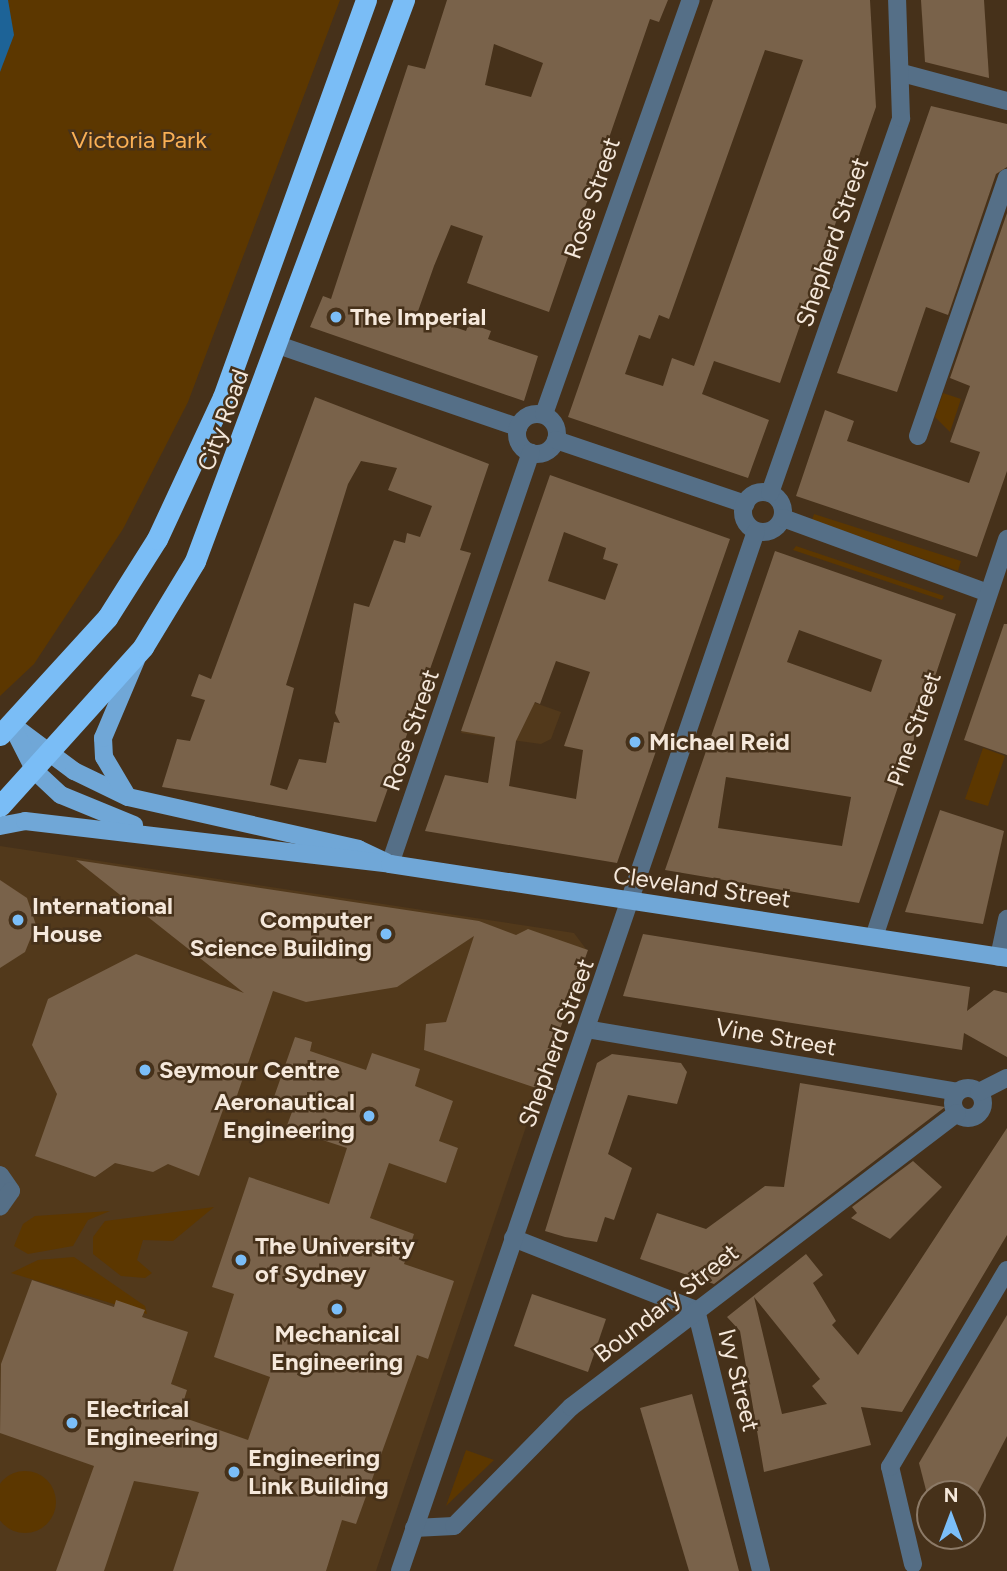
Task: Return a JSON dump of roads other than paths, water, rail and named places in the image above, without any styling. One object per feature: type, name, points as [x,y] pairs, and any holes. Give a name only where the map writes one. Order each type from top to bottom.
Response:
[{"type":"highway","name":"City Road","points":[[5,730],[107,618],[157,539],[223,397],[366,0]]},
{"type":"highway","name":"City Road","points":[[0,806],[54,752],[143,647],[195,561],[278,345],[404,0]]},
{"type":"main road","points":[[128,797],[107,766],[103,738],[143,647]]},
{"type":"main road","name":"Cleveland Street","points":[[5,730],[54,752],[74,771],[128,797],[358,849],[390,864]]},
{"type":"main road","name":"Cleveland Street","points":[[5,730],[35,771],[61,795],[100,815],[178,838]]},
{"type":"main road","name":"Cleveland Street","points":[[0,826],[25,821],[390,864],[1003,958]]},
{"type":"street","name":"Rose Street","points":[[544,414],[691,0]]},
{"type":"street","name":"Shepherd Street","points":[[770,493],[901,118],[902,73],[897,0]]},
{"type":"street","points":[[902,73],[1007,102]]},
{"type":"street","points":[[918,436],[1007,178]]},
{"type":"street","points":[[278,345],[518,427]]},
{"type":"street","points":[[531,414],[544,414],[557,428],[556,440],[544,453],[531,453],[518,440],[518,427],[531,414]]},
{"type":"street","points":[[556,440],[745,504]]},
{"type":"street","name":"Rose Street","points":[[390,864],[531,453]]},
{"type":"street","points":[[770,493],[782,503],[783,518],[772,530],[756,531],[745,521],[745,504],[754,494],[770,493]]},
{"type":"street","points":[[783,518],[988,593]]},
{"type":"street","name":"Shepherd Street","points":[[400,1571],[513,1238],[633,903],[756,531]]},
{"type":"street","name":"Pine Street","points":[[874,937],[1007,540]]},
{"type":"street","points":[[1003,958],[1007,919]]},
{"type":"street","name":"Vine Street","points":[[586,1029],[958,1092],[979,1093]]},
{"type":"street","points":[[979,1093],[1007,1078]]},
{"type":"street","points":[[957,1113],[958,1092]]},
{"type":"street","name":"Boundary Street","points":[[414,1528],[454,1526],[571,1407],[957,1113],[977,1115],[983,1103],[979,1093]]},
{"type":"street","points":[[0,1175],[10,1191],[0,1207]]},
{"type":"street","name":"Ivy Street","points":[[513,1238],[696,1310],[761,1571]]},
{"type":"street","points":[[913,1564],[890,1467],[1007,1270]]},
{"type":"water","points":[[0,0],[8,0],[14,35],[0,72]]},
{"type":"place","name":"The Imperial","points":[[336,317]]},
{"type":"place","name":"Michael Reid","points":[[635,742]]},
{"type":"place","name":"International House","points":[[18,920]]},
{"type":"place","name":"Computer Science Building","points":[[386,934]]},
{"type":"place","name":"Seymour Centre","points":[[145,1070]]},
{"type":"place","name":"Aeronautical Engineering","points":[[369,1116]]},
{"type":"place","name":"The University of Sydney","points":[[241,1260]]},
{"type":"place","name":"Mechanical Engineering","points":[[337,1309]]},
{"type":"place","name":"Electrical Engineering","points":[[72,1423]]},
{"type":"place","name":"Engineering Link Building","points":[[234,1472]]},
{"type":"park label","name":"Victoria Park","points":[[139,140]]}]
